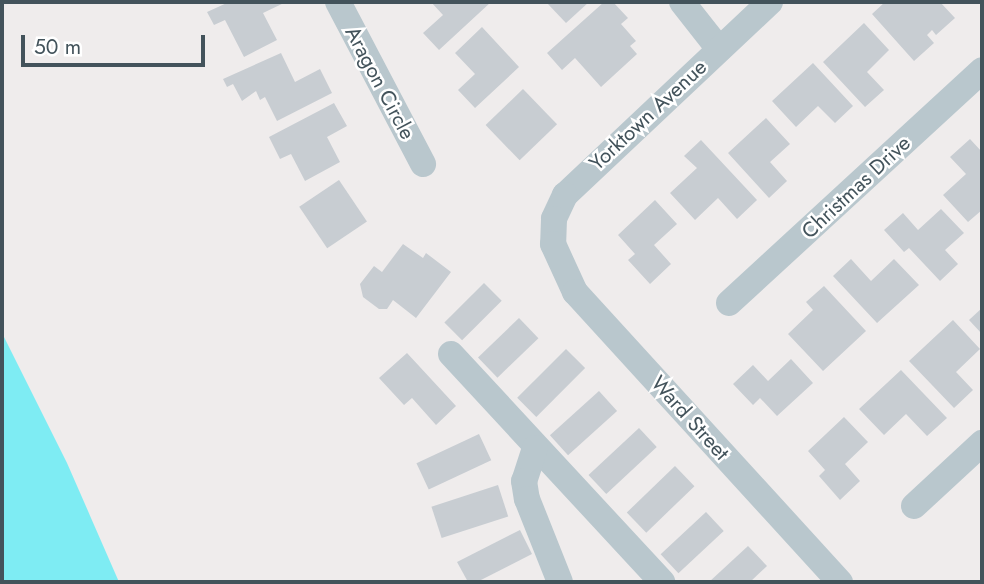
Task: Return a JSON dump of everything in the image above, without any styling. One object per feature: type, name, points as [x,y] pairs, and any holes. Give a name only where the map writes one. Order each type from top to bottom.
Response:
[{"type":"street","name":"Aragon Circle","points":[[338,2],[423,164]]},
{"type":"street","points":[[681,2],[719,49]]},
{"type":"street","name":"Yorktown Avenue","points":[[553,244],[554,219],[565,195],[770,2]]},
{"type":"street","name":"Christmas Drive","points":[[729,303],[982,70]]},
{"type":"street","name":"Ward Street","points":[[553,244],[575,292],[840,582]]},
{"type":"street","points":[[451,354],[535,448],[662,582]]},
{"type":"street","points":[[914,506],[982,443]]},
{"type":"street","points":[[535,448],[524,481],[527,499],[560,582]]},
{"type":"water","points":[[2,333],[67,463],[119,582],[2,582]]},
{"type":"building","points":[[229,2],[286,2],[263,13],[277,40],[244,57],[225,20],[214,25],[207,12]]},
{"type":"building","points":[[431,2],[491,2],[439,50],[423,33],[443,15]]},
{"type":"building","points":[[546,2],[589,2],[566,23]]},
{"type":"building","points":[[604,2],[613,2],[628,18],[621,24],[636,41],[630,46],[637,54],[601,87],[575,58],[562,70],[547,53]]},
{"type":"building","points":[[885,2],[940,2],[955,18],[936,35],[932,30],[927,35],[934,43],[914,61],[872,14]]},
{"type":"building","points":[[864,23],[889,50],[867,72],[884,90],[865,107],[823,62]]},
{"type":"building","points":[[482,27],[519,67],[475,108],[458,90],[475,74],[455,53]]},
{"type":"building","points":[[281,53],[295,82],[320,69],[332,93],[277,121],[265,97],[260,100],[256,91],[242,101],[233,84],[227,87],[223,79]]},
{"type":"building","points":[[813,63],[853,106],[835,123],[818,106],[796,127],[772,101]]},
{"type":"building","points":[[523,89],[557,124],[520,160],[486,125]]},
{"type":"building","points":[[334,103],[347,126],[327,137],[340,162],[305,181],[291,154],[280,159],[269,137]]},
{"type":"building","points":[[766,118],[790,144],[770,162],[787,181],[769,198],[728,153]]},
{"type":"building","points":[[970,139],[982,152],[982,210],[968,222],[943,195],[966,174],[950,157]]},
{"type":"building","points":[[701,140],[757,200],[737,219],[718,198],[695,220],[670,193],[697,168],[684,156]]},
{"type":"building","points":[[339,180],[367,221],[327,248],[299,207]]},
{"type":"building","points":[[655,200],[677,224],[654,245],[671,264],[650,284],[628,260],[635,254],[618,235]]},
{"type":"building","points":[[941,209],[964,233],[945,250],[958,264],[940,281],[909,248],[904,252],[884,230],[903,213],[918,230]]},
{"type":"building","points":[[403,244],[423,258],[426,253],[451,272],[416,318],[393,300],[387,309],[379,309],[363,297],[360,284],[374,266],[382,272]]},
{"type":"building","points":[[851,259],[871,281],[894,259],[919,285],[877,323],[833,276]]},
{"type":"building","points":[[484,283],[502,301],[462,340],[444,323]]},
{"type":"building","points":[[824,286],[866,331],[823,371],[788,334],[813,310],[806,302]]},
{"type":"building","points":[[982,308],[982,334],[969,320]]},
{"type":"building","points":[[519,318],[538,338],[497,378],[478,358]]},
{"type":"building","points":[[953,320],[980,349],[956,372],[973,390],[954,408],[909,361]]},
{"type":"building","points":[[566,349],[585,368],[536,417],[517,398]]},
{"type":"building","points":[[407,353],[456,406],[436,425],[412,398],[404,405],[379,378]]},
{"type":"building","points":[[791,359],[813,383],[777,416],[760,398],[753,405],[733,384],[753,365],[768,381]]},
{"type":"building","points":[[901,370],[947,418],[927,436],[906,414],[884,435],[859,409]]},
{"type":"building","points":[[599,391],[617,411],[568,455],[550,435]]},
{"type":"building","points":[[844,417],[868,442],[845,464],[860,481],[840,500],[819,476],[825,470],[808,451]]},
{"type":"building","points":[[639,428],[657,447],[606,494],[589,475]]},
{"type":"building","points":[[479,434],[491,460],[429,489],[416,463]]},
{"type":"building","points":[[675,466],[694,486],[646,533],[627,513]]},
{"type":"building","points":[[498,485],[508,516],[442,538],[431,507]]},
{"type":"building","points":[[706,512],[724,531],[678,573],[661,554]]},
{"type":"building","points":[[520,530],[532,554],[477,582],[468,582],[457,562]]},
{"type":"building","points":[[748,546],[767,566],[750,582],[709,582]]}]
